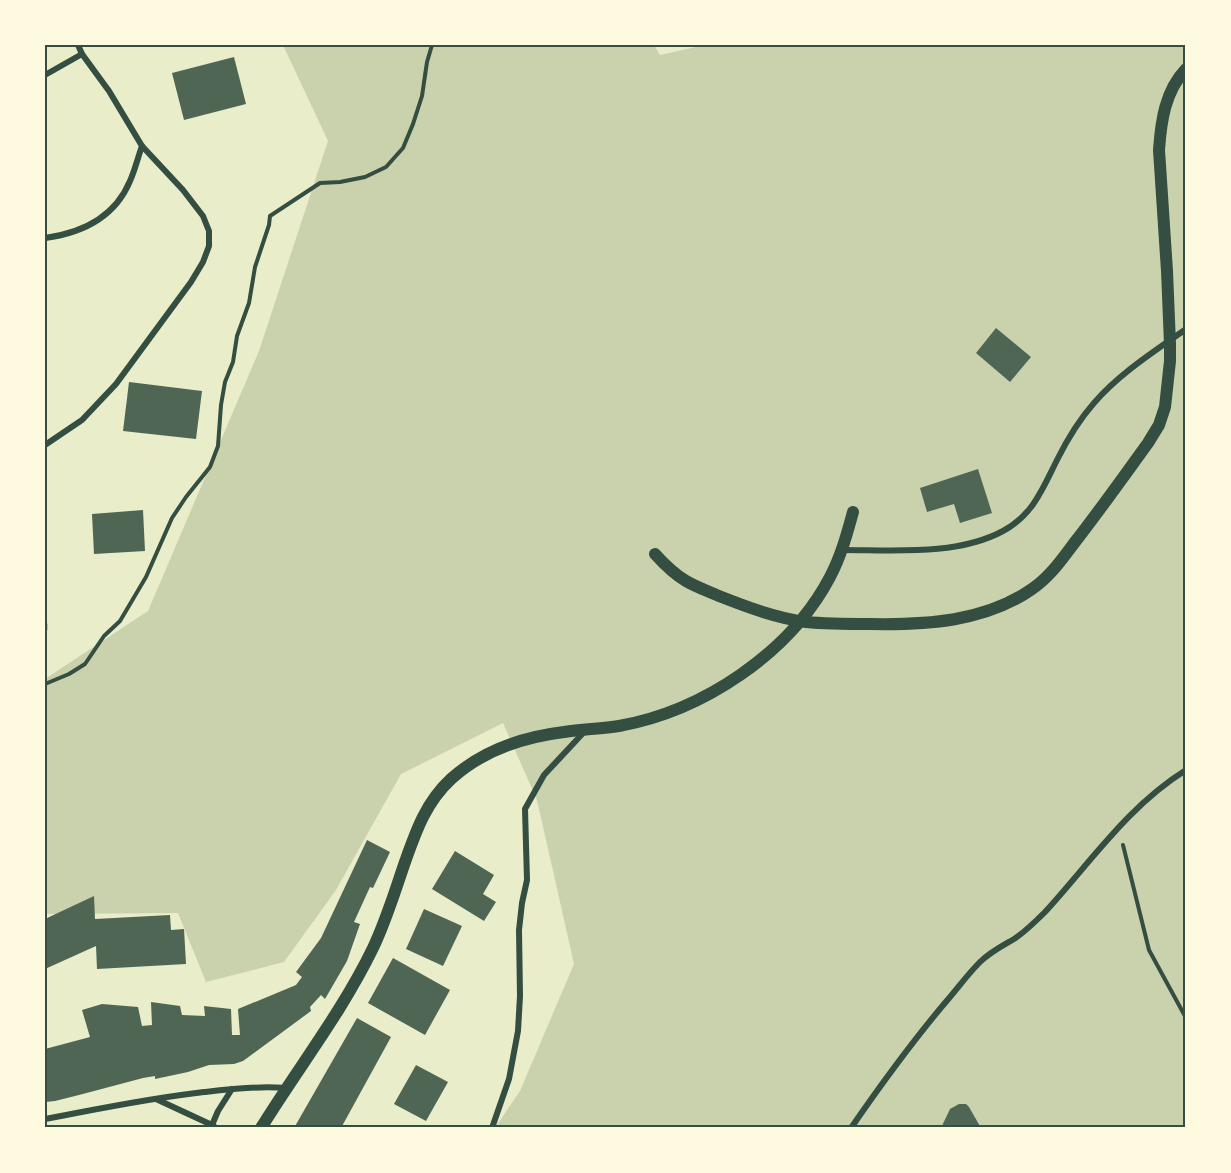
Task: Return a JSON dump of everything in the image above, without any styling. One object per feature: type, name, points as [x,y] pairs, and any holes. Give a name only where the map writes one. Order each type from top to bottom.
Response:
[{"type":"main road","points":[[655,554],[667,567],[698,587],[747,607],[783,618],[807,622],[885,625],[962,619],[1007,605],[1034,588],[1052,572],[1148,443],[1159,425],[1166,401],[1170,344],[1159,150],[1160,131],[1171,92],[1186,69]]},
{"type":"main road","points":[[261,1128],[338,1011],[361,971],[384,921],[417,826],[442,787],[469,765],[500,748],[548,734],[630,724],[671,712],[732,681],[774,648],[807,612],[827,582],[842,550],[854,512]]},
{"type":"street","points":[[45,445],[82,420],[116,384],[191,282],[209,246],[209,231],[203,216],[183,190],[142,146],[78,45]]},
{"type":"street","points":[[45,75],[82,54]]},
{"type":"street","points":[[45,238],[85,228],[97,222],[114,207],[130,182],[142,146]]},
{"type":"street","points":[[842,550],[938,548],[986,539],[1005,530],[1022,517],[1037,500],[1067,442],[1094,402],[1120,378],[1186,329]]},
{"type":"street","points":[[492,1128],[509,1079],[518,1031],[519,930],[527,880],[525,809],[544,775],[586,730]]},
{"type":"street","points":[[851,1128],[894,1066],[973,969],[988,954],[1016,938],[1035,922],[1119,827],[1143,803],[1186,770]]},
{"type":"street","points":[[45,1119],[156,1098],[255,1087],[286,1088]]},
{"type":"street","points":[[156,1098],[214,1126],[218,1112],[232,1089]]},
{"type":"lane","points":[[45,624],[45,630]]},
{"type":"path","points":[[45,684],[85,664],[104,636],[120,621],[146,577],[172,518],[210,467],[218,446],[225,382],[233,362],[237,336],[249,303],[255,267],[270,216],[320,183],[365,177],[386,166],[403,148],[413,124],[422,96],[432,45]]},
{"type":"path","points":[[1119,827],[1149,950],[1186,1018]]},
{"type":"green space","points":[[283,45],[654,45],[660,55],[705,45],[1186,45],[1186,1128],[495,1128],[520,1091],[574,964],[537,800],[503,723],[401,774],[336,890],[284,962],[206,982],[178,913],[45,914],[45,679],[148,611],[259,351],[328,141]]},
{"type":"building","points":[[234,57],[246,104],[184,120],[172,73]]},
{"type":"building","points":[[996,328],[1031,357],[1010,382],[976,353]]},
{"type":"building","points":[[129,382],[202,391],[196,439],[123,431]]},
{"type":"building","points":[[978,469],[992,513],[960,523],[954,504],[927,512],[920,488]]},
{"type":"building","points":[[143,510],[145,551],[94,554],[92,514]]},
{"type":"building","points":[[367,840],[390,852],[354,922],[360,924],[347,961],[325,999],[321,995],[310,1007],[311,1011],[243,1061],[234,1064],[209,1065],[155,1079],[155,1076],[143,1078],[45,1102],[45,1049],[90,1037],[82,1010],[102,1004],[138,1007],[142,1026],[152,1025],[151,1002],[180,1006],[182,1015],[205,1016],[204,1006],[231,1009],[232,1035],[240,1035],[238,1009],[296,985],[302,977],[296,972],[321,938]]},
{"type":"building","points":[[455,851],[494,875],[483,894],[496,902],[484,921],[432,889]]},
{"type":"building","points":[[94,896],[95,919],[170,915],[171,930],[184,929],[186,964],[97,969],[96,946],[45,969],[45,919]]},
{"type":"building","points":[[424,909],[462,926],[443,966],[406,949]]},
{"type":"building","points":[[393,958],[450,990],[425,1035],[368,1003]]},
{"type":"building","points":[[357,1018],[391,1037],[341,1128],[294,1128]]},
{"type":"building","points":[[416,1065],[448,1082],[426,1121],[394,1104]]},
{"type":"building","points":[[959,1104],[966,1104],[969,1107],[981,1128],[941,1128],[950,1109]]}]
